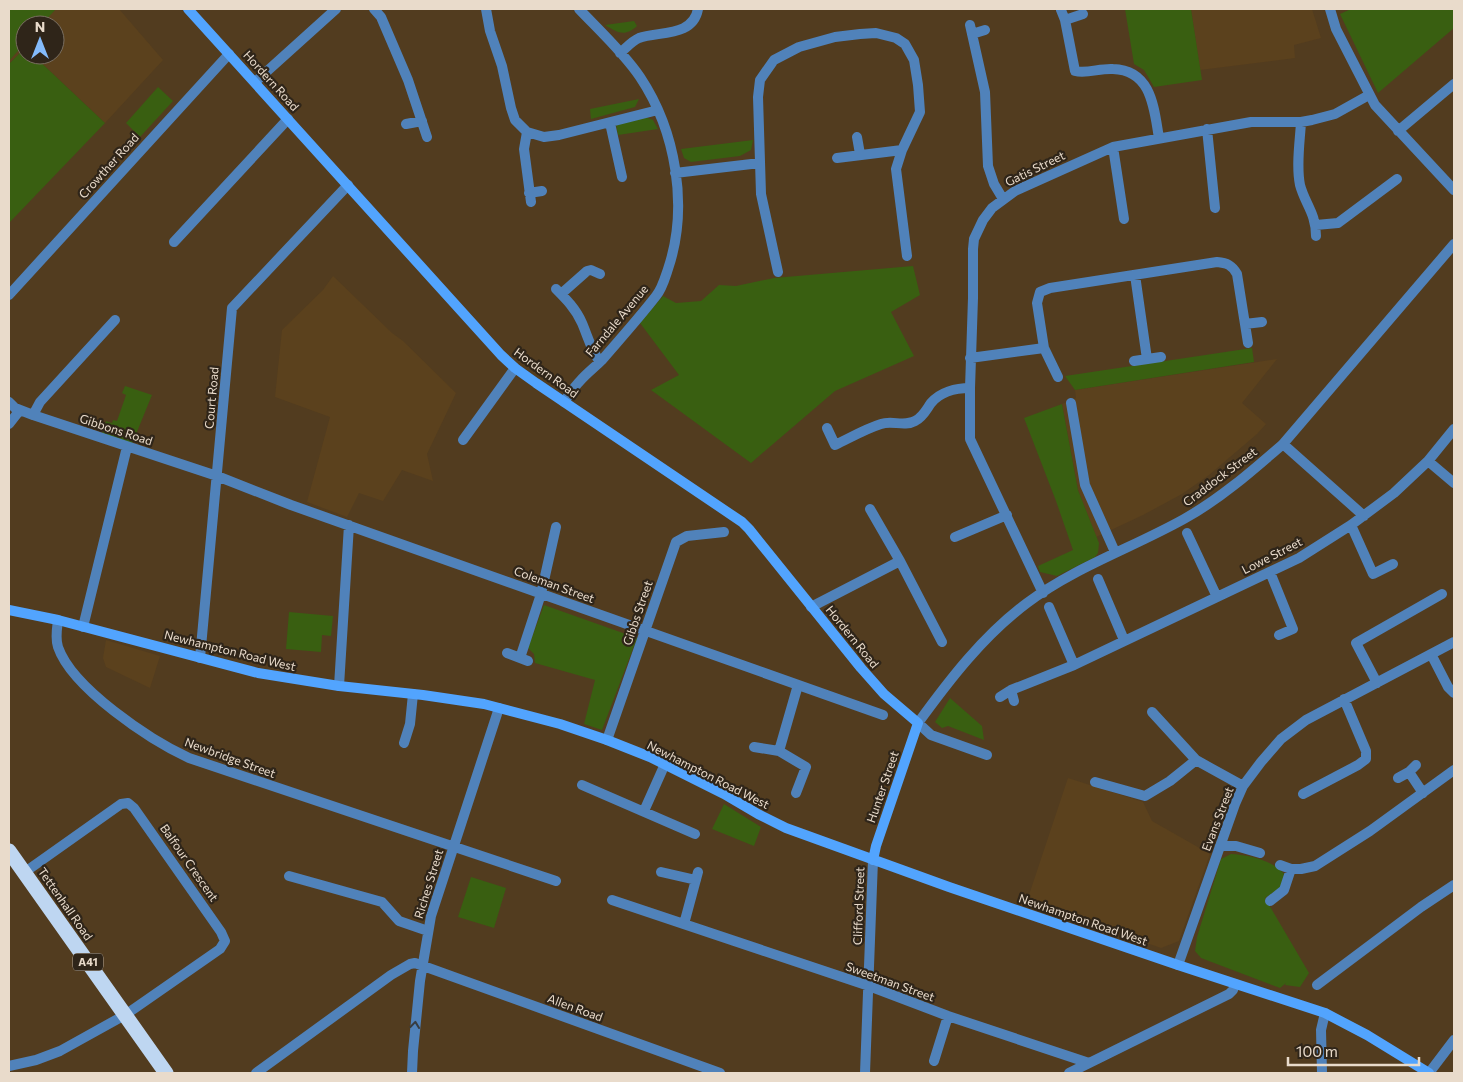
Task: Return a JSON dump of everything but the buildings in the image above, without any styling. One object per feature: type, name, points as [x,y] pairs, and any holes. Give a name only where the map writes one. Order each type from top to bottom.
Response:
[{"type":"highway","name":"Tettenhall Road","points":[[9,851],[166,1073]]},
{"type":"street","name":"Hordern Road","points":[[188,9],[501,355],[515,368],[564,402],[742,522],[873,682],[918,723]]},
{"type":"street","points":[[255,82],[336,9]]},
{"type":"street","points":[[374,9],[381,17],[408,80],[427,137]]},
{"type":"street","points":[[486,9],[490,31],[502,66],[511,108],[515,120],[527,132],[544,137],[559,135],[658,110]]},
{"type":"street","name":"Farndale Avenue","points":[[564,402],[579,382],[600,362],[657,295],[672,258],[678,225],[676,173],[665,128],[658,110],[638,74],[579,9]]},
{"type":"street","points":[[620,52],[638,38],[683,29],[694,20],[698,9]]},
{"type":"street","points":[[1330,9],[1336,29],[1369,95],[1386,118],[1454,190]]},
{"type":"street","points":[[1061,10],[1065,20],[1075,70],[1080,72],[1112,68],[1122,70],[1137,77],[1149,92],[1159,138]]},
{"type":"street","points":[[1065,20],[1082,14]]},
{"type":"street","points":[[985,30],[971,30],[985,92],[988,166],[994,184],[1003,199]]},
{"type":"street","points":[[778,272],[761,194],[758,88],[766,69],[774,60],[799,47],[835,37],[876,33],[896,38],[905,44],[914,60],[920,112],[902,150],[896,169],[907,256]]},
{"type":"street","name":"Crowther Road","points":[[9,295],[229,54]]},
{"type":"street","points":[[1398,131],[1454,84]]},
{"type":"street","name":"Gatis Street","points":[[1043,593],[970,439],[970,358],[974,239],[983,220],[992,208],[1003,199],[1055,172],[1113,147],[1251,122],[1301,122],[1334,114],[1369,95]]},
{"type":"street","points":[[174,242],[288,119]]},
{"type":"street","points":[[406,124],[422,120]]},
{"type":"street","points":[[1301,122],[1300,185],[1312,212],[1316,226],[1316,236]]},
{"type":"street","points":[[610,123],[622,177]]},
{"type":"street","points":[[1207,129],[1215,208]]},
{"type":"street","points":[[527,132],[524,154],[530,198],[542,192]]},
{"type":"street","points":[[857,137],[860,154]]},
{"type":"street","points":[[1113,147],[1124,219]]},
{"type":"street","points":[[837,158],[902,150]]},
{"type":"street","points":[[676,173],[760,163]]},
{"type":"street","points":[[1316,226],[1338,223],[1396,179]]},
{"type":"street","name":"Court Road","points":[[200,658],[232,308],[348,185]]},
{"type":"street","name":"Craddock Street","points":[[918,723],[983,640],[1028,602],[1115,552],[1183,519],[1201,508],[1235,484],[1283,444],[1454,244]]},
{"type":"street","points":[[1058,377],[1044,348],[1037,303],[1040,292],[1050,288],[1217,262],[1231,265],[1237,274],[1248,343]]},
{"type":"street","points":[[600,274],[591,270],[587,271],[558,291],[578,316],[590,347],[600,362]]},
{"type":"street","points":[[1135,275],[1147,359]]},
{"type":"street","points":[[33,415],[40,402],[115,320]]},
{"type":"street","points":[[1245,324],[1262,322]]},
{"type":"street","points":[[970,358],[1044,348]]},
{"type":"street","points":[[1134,360],[1161,357]]},
{"type":"street","points":[[463,440],[515,368]]},
{"type":"street","points":[[827,428],[834,445],[882,423],[907,424],[915,421],[921,417],[932,402],[943,394],[959,388],[970,388]]},
{"type":"street","name":"Gibbons Road","points":[[9,402],[20,410],[33,415],[217,476]]},
{"type":"street","points":[[1070,403],[1085,485],[1115,552]]},
{"type":"street","points":[[9,424],[20,410]]},
{"type":"street","name":"Lowe Street","points":[[1000,697],[1012,696],[1124,640],[1299,558],[1351,525],[1394,493],[1428,461],[1454,429]]},
{"type":"street","points":[[1283,444],[1364,516]]},
{"type":"street","points":[[83,627],[128,447]]},
{"type":"street","points":[[1428,461],[1454,483]]},
{"type":"street","name":"Coleman Street","points":[[217,476],[291,505],[883,715]]},
{"type":"street","points":[[870,510],[900,561],[942,642]]},
{"type":"street","points":[[955,537],[1007,516]]},
{"type":"street","points":[[338,686],[349,525]]},
{"type":"street","points":[[1351,525],[1372,574],[1393,564]]},
{"type":"street","points":[[507,653],[524,659],[556,527]]},
{"type":"street","name":"Gibbs Street","points":[[607,740],[676,542],[687,536],[724,532]]},
{"type":"street","points":[[1187,534],[1217,597]]},
{"type":"street","points":[[811,607],[900,561]]},
{"type":"street","points":[[1270,572],[1293,629],[1279,635]]},
{"type":"street","points":[[1098,579],[1124,640]]},
{"type":"street","points":[[1376,683],[1356,642],[1442,594]]},
{"type":"street","points":[[1049,607],[1074,665]]},
{"type":"street","name":"Newhampton Road West","points":[[9,610],[58,620],[258,673],[499,708],[560,724],[607,740],[665,764],[786,828],[873,860],[1178,965],[1325,1013],[1367,1035],[1429,1073]]},
{"type":"street","name":"Newbridge Street","points":[[58,620],[56,637],[58,649],[80,682],[115,711],[170,749],[189,758],[454,848]]},
{"type":"street","name":"Evans Street","points":[[1178,965],[1235,804],[1243,786],[1261,762],[1281,739],[1306,720],[1454,642]]},
{"type":"street","points":[[1431,654],[1448,687],[1454,693]]},
{"type":"street","points":[[779,751],[798,685]]},
{"type":"street","points":[[404,743],[410,724],[413,694]]},
{"type":"street","points":[[1302,794],[1366,759],[1366,751],[1344,699]]},
{"type":"street","name":"Riches Street","points":[[412,1073],[422,965],[428,931],[499,708]]},
{"type":"street","points":[[1152,712],[1196,760],[1243,786]]},
{"type":"street","points":[[918,723],[931,735],[987,755]]},
{"type":"street","name":"Hunter Street","points":[[873,860],[876,846],[918,723]]},
{"type":"street","points":[[754,747],[779,751],[806,767],[796,793]]},
{"type":"street","points":[[1095,782],[1145,796],[1170,781],[1196,760]]},
{"type":"street","points":[[644,811],[665,764]]},
{"type":"street","points":[[1398,778],[1412,769],[1423,793]]},
{"type":"street","points":[[1280,865],[1291,869],[1301,869],[1315,866],[1332,857],[1454,770]]},
{"type":"street","points":[[582,785],[695,834]]},
{"type":"street","name":"Balfour Crescent","points":[[25,872],[120,804],[128,803],[134,808],[216,924],[225,940],[220,949],[125,1015]]},
{"type":"street","points":[[1220,846],[1236,846],[1260,853]]},
{"type":"street","points":[[454,848],[556,881]]},
{"type":"street","name":"Clifford Street","points":[[865,1073],[873,860]]},
{"type":"street","points":[[1270,901],[1284,890],[1291,869]]},
{"type":"street","points":[[662,872],[697,876],[684,924]]},
{"type":"street","points":[[289,876],[382,902],[399,921],[428,931]]},
{"type":"street","points":[[1317,985],[1420,907],[1454,885]]},
{"type":"street","name":"Sweetman Street","points":[[612,900],[1089,1063]]},
{"type":"street","points":[[256,1073],[391,975],[410,964],[422,965]]},
{"type":"street","name":"Allen Road","points":[[422,965],[720,1073]]},
{"type":"street","points":[[1069,1073],[1229,994],[1235,984]]},
{"type":"street","points":[[1322,1073],[1321,1030],[1325,1013]]},
{"type":"street","points":[[9,1066],[36,1060],[60,1051],[125,1015]]},
{"type":"street","points":[[934,1061],[948,1016]]},
{"type":"street","points":[[1429,1073],[1454,1040]]},
{"type":"shaded area","points":[[9,9],[119,9],[163,60],[105,123],[44,65],[65,65],[65,15],[15,15],[15,58],[9,64]]},
{"type":"shaded area","points":[[1191,9],[1312,9],[1321,38],[1294,45],[1295,58],[1200,70]]},
{"type":"shaded area","points":[[333,276],[456,393],[427,454],[433,481],[402,470],[383,501],[359,493],[347,517],[307,502],[330,417],[275,397],[282,330],[323,290]]},
{"type":"shaded area","points":[[1277,359],[1242,403],[1266,424],[1257,434],[1209,475],[1182,494],[1096,537],[1078,490],[1062,404],[1076,398],[1075,390]]},
{"type":"shaded area","points":[[106,640],[160,656],[150,688],[106,667],[103,658]]},
{"type":"shaded area","points":[[1068,778],[1143,802],[1152,821],[1210,854],[1179,941],[1161,948],[1027,901]]},
{"type":"green space","points":[[9,9],[56,9],[50,15],[15,15],[15,54],[9,61]]},
{"type":"green space","points":[[1125,9],[1191,9],[1202,80],[1154,87],[1144,70],[1134,64]]},
{"type":"green space","points":[[1351,9],[1454,9],[1454,28],[1378,93],[1340,14]]},
{"type":"green space","points":[[634,21],[637,26],[625,33],[618,32],[605,25]]},
{"type":"green space","points":[[15,58],[15,65],[44,65],[105,123],[9,223],[9,64]]},
{"type":"green space","points":[[158,87],[173,101],[140,137],[126,123]]},
{"type":"green space","points":[[639,99],[635,107],[591,119],[590,109]]},
{"type":"green space","points":[[645,117],[653,120],[658,129],[618,135],[616,124]]},
{"type":"green space","points":[[753,140],[751,150],[740,156],[691,162],[684,158],[681,149]]},
{"type":"green space","points":[[913,266],[920,295],[891,312],[914,356],[835,391],[751,463],[651,390],[679,375],[640,323],[663,296],[676,303],[701,301],[719,285],[736,286],[774,278]]},
{"type":"green space","points":[[1252,348],[1254,362],[1075,390],[1065,376]]},
{"type":"green space","points":[[125,386],[152,395],[132,444],[102,434],[106,421],[112,423],[113,420],[117,421],[126,395],[122,393]]},
{"type":"green space","points":[[1062,404],[1078,490],[1099,543],[1098,553],[1095,557],[1057,576],[1040,572],[1038,566],[1073,550],[1024,418]]},
{"type":"green space","points":[[544,605],[637,638],[602,730],[584,724],[595,680],[535,663],[534,654],[528,648]]},
{"type":"green space","points":[[289,612],[333,616],[331,636],[322,635],[321,652],[286,649]]},
{"type":"green space","points":[[950,698],[982,726],[984,740],[948,726],[942,728],[935,722]]},
{"type":"green space","points":[[724,804],[761,827],[754,846],[712,829]]},
{"type":"green space","points":[[1231,854],[1252,857],[1267,862],[1284,874],[1281,887],[1265,898],[1309,973],[1300,987],[1285,985],[1286,983],[1280,988],[1201,958],[1195,951],[1197,937],[1221,859]]},
{"type":"green space","points":[[471,877],[506,888],[494,928],[458,917]]}]
